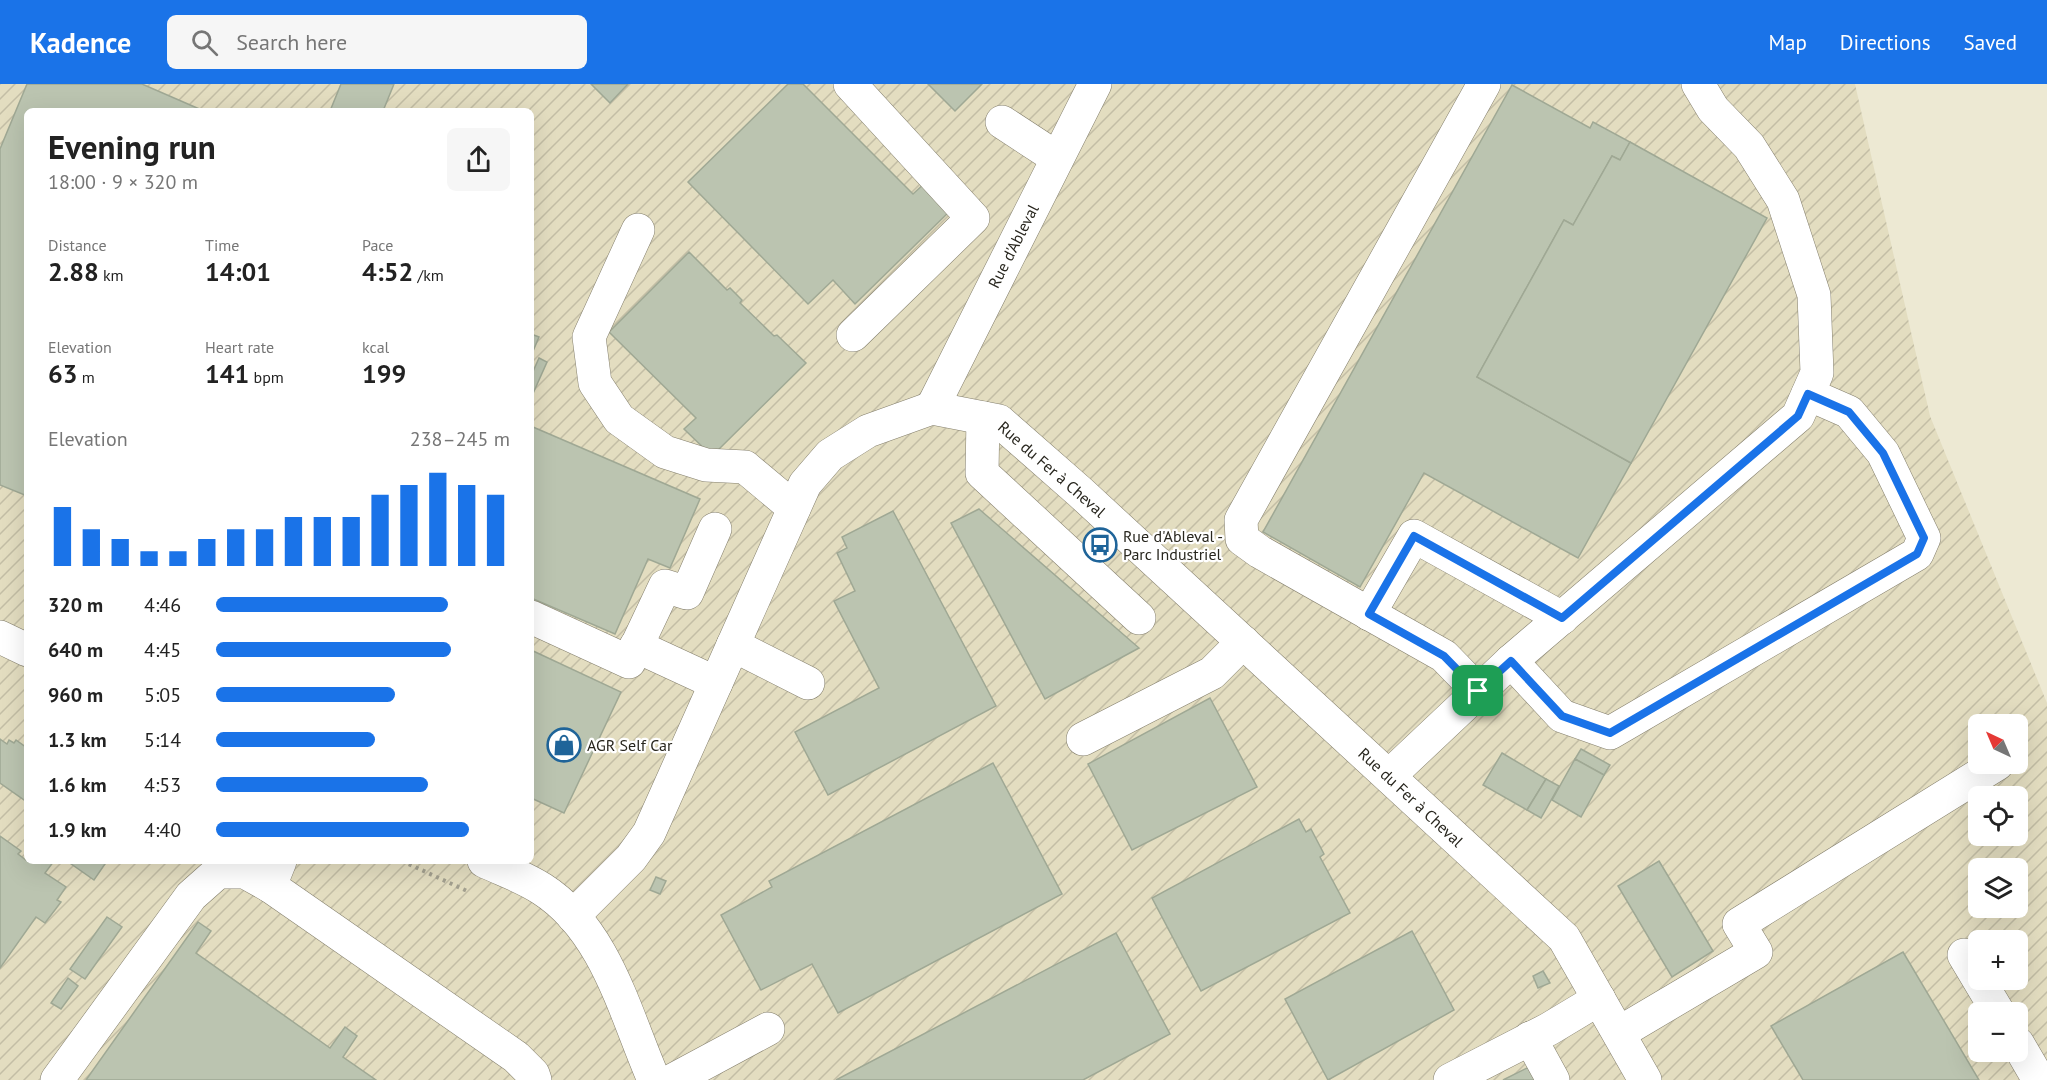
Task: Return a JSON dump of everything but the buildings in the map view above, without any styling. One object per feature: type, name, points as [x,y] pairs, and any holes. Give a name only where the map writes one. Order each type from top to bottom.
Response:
[{"type":"street","points":[[850,84],[973,218],[1019,233]]},
{"type":"street","name":"Rue d'Ableval","points":[[932,408],[1095,84]]},
{"type":"street","points":[[1478,691],[1444,656],[1260,552],[1242,539],[1241,520],[1484,84]]},
{"type":"street","points":[[1389,776],[1511,661],[1798,416],[1808,394],[1817,373],[1814,295],[1783,200],[1749,146],[1713,109],[1698,84]]},
{"type":"street","points":[[1002,122],[1057,158]]},
{"type":"street","points":[[853,335],[973,218]]},
{"type":"street","points":[[638,230],[589,337],[595,383],[619,419],[665,452],[706,465],[745,467],[794,508]]},
{"type":"street","points":[[1511,661],[1562,716],[1610,733],[1917,554],[1924,538],[1883,453],[1849,412],[1808,394]]},
{"type":"street","points":[[573,916],[631,858],[649,833],[805,484],[830,455],[868,431],[932,408]]},
{"type":"street","name":"Rue du Fer à Cheval","points":[[932,408],[999,421],[1080,492],[1564,938],[1645,1080]]},
{"type":"street","points":[[983,418],[982,473],[1139,618]]},
{"type":"street","points":[[534,618],[629,662],[665,586],[687,593],[715,529]]},
{"type":"street","points":[[1369,614],[1414,536],[1562,618]]},
{"type":"street","points":[[0,637],[24,649]]},
{"type":"street","points":[[1083,740],[1212,673],[1243,642]]},
{"type":"street","points":[[734,645],[808,683]]},
{"type":"street","points":[[636,646],[716,683]]},
{"type":"street","points":[[1618,1033],[1756,952],[1739,924],[1981,774]]},
{"type":"street","points":[[490,864],[542,888],[573,916],[588,935],[609,972],[654,1080]]},
{"type":"street","points":[[57,1080],[191,896],[218,872],[275,873],[516,1057],[533,1074],[535,1080]]},
{"type":"street","points":[[1964,955],[1992,1002]]},
{"type":"street","points":[[1449,1080],[1599,999]]},
{"type":"street","points":[[673,1080],[768,1029]]},
{"type":"street","points":[[1530,1038],[1553,1080]]},
{"type":"street","points":[[2028,1061],[2039,1080]]},
{"type":"path","points":[[409,864],[478,896]]},
{"type":"shaded area","points":[[0,84],[1855,84],[1930,416],[2047,703],[2047,1080],[0,1080]]},
{"type":"place","name":"Rue d'Ableval - Parc Industriel","points":[[1100,545]]},
{"type":"place","name":"AGR Self Car","points":[[564,745]]},
{"type":"route","points":[[1808,394],[1849,412],[1883,453],[1924,538],[1917,554],[1610,733],[1562,716],[1511,661],[1478,691],[1444,656],[1369,614],[1414,536],[1562,618],[1798,416],[1808,394]]}]
